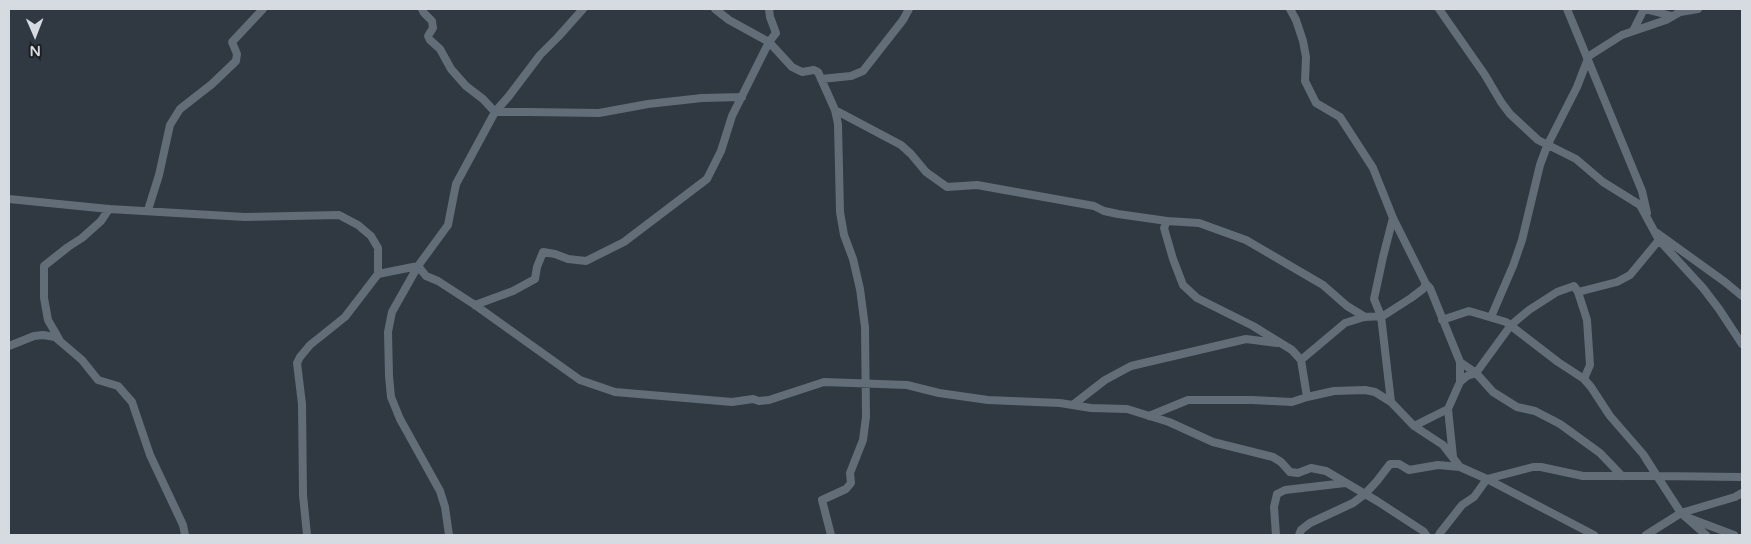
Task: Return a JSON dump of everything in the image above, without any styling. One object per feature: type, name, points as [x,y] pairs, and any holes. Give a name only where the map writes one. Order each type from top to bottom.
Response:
[{"type":"street","points":[[148,210],[159,175],[170,126],[180,109],[212,84],[236,61],[237,54],[232,42],[263,9]]},
{"type":"street","points":[[422,9],[432,21],[433,28],[428,36],[430,40],[440,49],[451,69],[484,99],[495,112],[599,113],[648,104],[702,98],[742,97]]},
{"type":"street","points":[[449,535],[445,507],[440,491],[400,418],[392,398],[389,376],[388,332],[392,312],[418,266],[448,225],[456,184],[495,112],[540,55],[583,9]]},
{"type":"street","points":[[714,9],[729,20],[769,42],[792,68],[802,72],[814,70],[818,72],[835,110],[838,124],[840,212],[844,234],[853,259],[864,311],[867,384],[863,440],[850,473],[850,483],[846,489],[822,502],[831,535]]},
{"type":"street","points":[[475,305],[513,291],[535,279],[536,267],[543,252],[568,259],[586,261],[624,242],[707,179],[721,152],[732,116],[769,42],[776,33],[769,9]]},
{"type":"street","points":[[821,79],[851,76],[863,71],[903,20],[909,9]]},
{"type":"street","points":[[1290,9],[1303,41],[1306,57],[1305,81],[1316,103],[1340,117],[1373,168],[1393,218],[1426,284],[1430,288],[1460,362],[1460,382],[1448,409],[1453,460]]},
{"type":"street","points":[[1439,9],[1485,75],[1501,102],[1525,129],[1547,146],[1576,158],[1603,182],[1640,205],[1659,240],[1703,288],[1742,344]]},
{"type":"street","points":[[1567,9],[1642,191],[1648,217]]},
{"type":"street","points":[[1633,31],[1645,9],[1672,16]]},
{"type":"street","points":[[1491,317],[1507,282],[1522,240],[1540,165],[1547,146],[1577,88],[1589,56],[1622,35],[1666,20],[1680,12],[1698,9]]},
{"type":"street","points":[[835,110],[902,145],[926,172],[946,187],[977,185],[1094,206],[1104,211],[1118,214],[1167,221],[1199,223],[1246,240],[1323,285],[1347,306],[1365,317]]},
{"type":"street","points":[[9,199],[109,209],[245,217],[339,215],[371,236],[378,248],[378,274],[345,317],[310,345],[300,357],[298,363],[302,404],[303,495],[307,535]]},
{"type":"street","points":[[59,340],[48,320],[43,280],[44,266],[88,233],[101,221],[109,209]]},
{"type":"street","points":[[1391,402],[1381,316],[1374,299],[1382,257],[1393,218]]},
{"type":"street","points":[[1167,221],[1164,228],[1183,285],[1197,298],[1253,326],[1292,350],[1301,360],[1307,397]]},
{"type":"street","points":[[1655,232],[1742,296]]},
{"type":"street","points":[[1578,292],[1617,282],[1630,275],[1659,240]]},
{"type":"street","points":[[378,274],[418,266]]},
{"type":"street","points":[[418,266],[426,276],[475,305],[580,380],[615,392],[732,402],[753,399],[759,401],[769,400],[824,382],[907,385],[939,393],[988,400],[1074,404],[1091,408],[1127,408],[1212,442],[1273,457],[1281,462],[1290,472],[1298,473],[1311,468],[1326,471],[1423,531],[1426,535]]},
{"type":"street","points":[[1301,360],[1345,323],[1365,317],[1383,316],[1411,298],[1423,289],[1426,284]]},
{"type":"street","points":[[1460,382],[1467,376],[1476,373],[1511,325],[1557,292],[1574,286],[1578,292],[1587,320],[1590,365],[1584,379]]},
{"type":"street","points":[[1442,320],[1469,311],[1506,322],[1558,362],[1584,379],[1610,416],[1643,454],[1691,524],[1706,535]]},
{"type":"street","points":[[9,346],[43,334],[55,336],[82,360],[98,380],[118,386],[132,402],[150,455],[183,525],[185,535]]},
{"type":"street","points":[[1074,404],[1105,380],[1131,366],[1246,339],[1279,343]]},
{"type":"street","points":[[1460,362],[1476,373],[1492,392],[1517,407],[1534,412],[1560,424],[1600,453],[1622,476]]},
{"type":"street","points":[[1149,416],[1188,400],[1292,402],[1334,391],[1365,390],[1376,392],[1391,402],[1414,426],[1443,445],[1453,460],[1460,466],[1594,535]]},
{"type":"street","points":[[1414,426],[1448,409]]},
{"type":"street","points":[[1299,535],[1300,530],[1310,523],[1353,503],[1365,494],[1378,481],[1390,464],[1399,464],[1409,470],[1438,465],[1460,466]]},
{"type":"street","points":[[1440,535],[1462,505],[1474,497],[1487,479],[1532,467],[1542,467],[1583,476],[1742,477]]},
{"type":"street","points":[[1276,535],[1274,507],[1276,494],[1285,490],[1345,483]]},
{"type":"street","points":[[1646,535],[1684,515],[1742,493]]},
{"type":"street","points":[[1684,515],[1734,535]]}]
